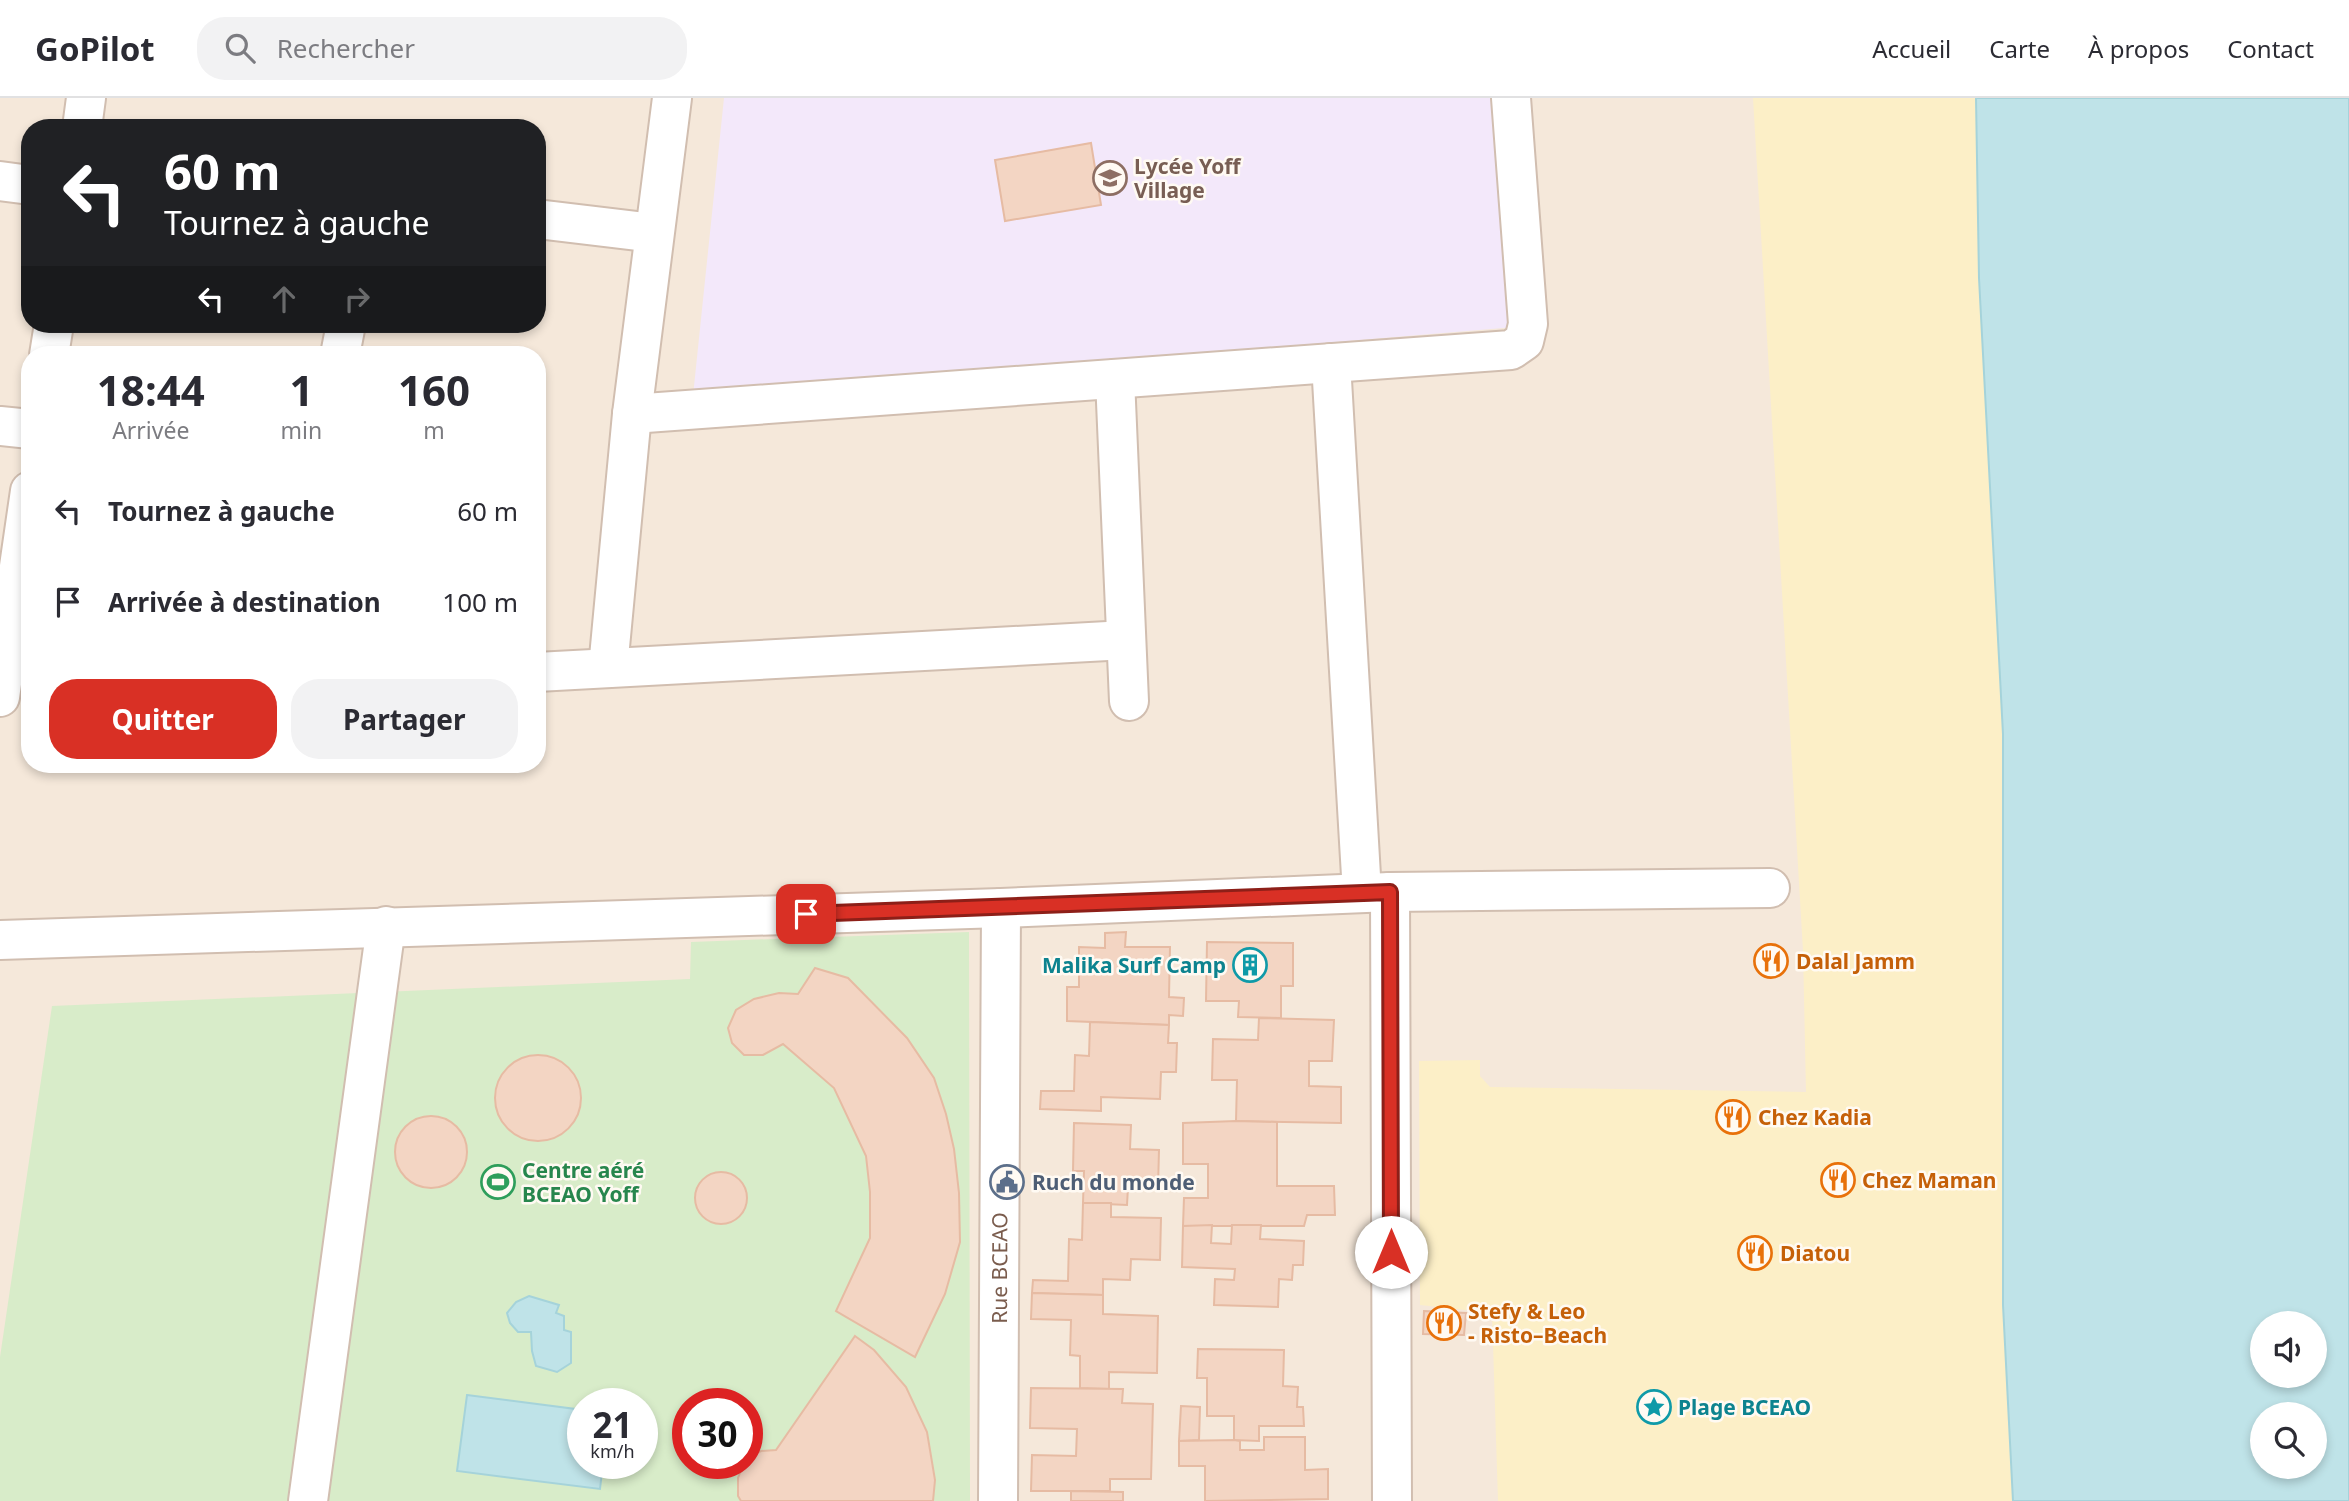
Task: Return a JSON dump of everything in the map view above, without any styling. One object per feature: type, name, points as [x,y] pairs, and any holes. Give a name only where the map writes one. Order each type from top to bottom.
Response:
[{"type":"street","points":[[83,119],[86,98]]},
{"type":"street","points":[[608,668],[632,414],[672,98]]},
{"type":"street","points":[[632,414],[1511,350],[1524,341],[1528,324],[1511,98]]},
{"type":"street","points":[[0,181],[21,184]]},
{"type":"street","points":[[546,220],[654,233]]},
{"type":"street","points":[[1331,363],[1376,893],[1392,1501]]},
{"type":"street","points":[[1115,379],[1129,701]]},
{"type":"street","points":[[0,426],[21,428]]},
{"type":"street","points":[[0,697],[21,553]]},
{"type":"street","points":[[546,671],[1126,640]]},
{"type":"street","points":[[0,703],[21,702]]},
{"type":"street","points":[[0,940],[1002,908],[1376,893],[1770,888]]},
{"type":"street","name":"Rue BCEAO","points":[[998,1501],[1002,908]]},
{"type":"street","points":[[308,1501],[386,926]]},
{"type":"shaded area","points":[[0,98],[1976,98],[1979,278],[2003,734],[2003,1305],[2013,1501],[0,1501]]},
{"type":"shaded area","name":"Lycée Yoff Village","points":[[724,98],[1498,98],[1515,327],[693,396]]},
{"type":"green space","name":"Centre aéré BCEAO Yoff","points":[[969,932],[970,1501],[0,1501],[0,1357],[52,1006],[690,979],[691,942]]},
{"type":"sand","points":[[1753,98],[1976,98],[1979,278],[2003,734],[2003,1305],[2013,1501],[1498,1501],[1492,1313],[1420,1305],[1419,1061],[1480,1060],[1480,1076],[1490,1087],[1806,1092],[1803,951]]},
{"type":"water","points":[[1976,98],[2349,98],[2349,1501],[2013,1501],[2003,1305],[2003,734],[1979,278]]},
{"type":"water","points":[[529,1296],[559,1305],[556,1313],[564,1316],[564,1330],[571,1332],[571,1363],[557,1372],[536,1366],[531,1332],[518,1332],[510,1323],[507,1313],[516,1302]]},
{"type":"water","points":[[467,1395],[567,1408],[567,1479],[601,1479],[600,1489],[457,1471]]},
{"type":"building","points":[[1091,143],[1101,205],[1005,221],[995,160]]},
{"type":"building","points":[[1126,932],[1125,947],[1170,947],[1169,997],[1184,998],[1183,1016],[1169,1015],[1169,1025],[1067,1021],[1067,987],[1079,987],[1079,947],[1105,948],[1105,933]]},
{"type":"building","name":"Malika Surf Camp","points":[[1207,942],[1293,943],[1293,986],[1281,986],[1281,1018],[1238,1017],[1239,1001],[1206,1001]]},
{"type":"building","points":[[815,968],[848,978],[907,1038],[934,1078],[946,1114],[954,1149],[959,1193],[960,1242],[945,1294],[915,1357],[836,1311],[870,1238],[870,1192],[866,1156],[834,1088],[783,1044],[763,1055],[744,1055],[732,1043],[728,1028],[736,1010],[754,999],[779,993],[798,994]]},
{"type":"building","points":[[1259,1018],[1334,1020],[1332,1061],[1309,1061],[1309,1086],[1341,1087],[1341,1123],[1236,1121],[1237,1080],[1212,1080],[1213,1039],[1258,1040]]},
{"type":"building","points":[[1090,1022],[1169,1025],[1168,1043],[1177,1043],[1176,1072],[1161,1072],[1160,1099],[1101,1097],[1101,1111],[1040,1109],[1041,1091],[1074,1091],[1075,1055],[1089,1056]]},
{"type":"building","points":[[538,1055],[562,1062],[574,1074],[581,1098],[574,1122],[562,1134],[538,1141],[514,1134],[502,1122],[495,1098],[502,1074],[514,1062]]},
{"type":"building","points":[[438,1116],[457,1126],[465,1138],[465,1166],[457,1178],[445,1186],[424,1188],[405,1178],[397,1166],[395,1145],[405,1126],[417,1118]]},
{"type":"building","points":[[1277,1122],[1277,1186],[1334,1186],[1335,1215],[1307,1215],[1304,1226],[1183,1226],[1184,1198],[1208,1198],[1208,1164],[1183,1164],[1183,1123]]},
{"type":"building","points":[[1074,1123],[1131,1125],[1130,1149],[1159,1150],[1158,1188],[1128,1187],[1127,1205],[1083,1203],[1084,1171],[1073,1171]]},
{"type":"building","points":[[721,1172],[731,1174],[739,1180],[745,1188],[745,1208],[739,1216],[731,1222],[721,1224],[711,1222],[703,1216],[697,1208],[695,1198],[697,1188],[703,1180],[711,1174]]},
{"type":"building","points":[[1083,1203],[1111,1203],[1111,1217],[1161,1218],[1160,1260],[1131,1259],[1130,1280],[1103,1279],[1103,1295],[1032,1293],[1033,1280],[1068,1281],[1069,1239],[1082,1240]]},
{"type":"building","points":[[1212,1225],[1211,1243],[1231,1244],[1232,1225],[1261,1225],[1260,1239],[1304,1241],[1303,1265],[1293,1265],[1292,1280],[1279,1279],[1278,1307],[1214,1305],[1215,1279],[1234,1280],[1235,1269],[1182,1267],[1183,1226]]},
{"type":"building","points":[[1032,1293],[1103,1295],[1103,1314],[1158,1316],[1157,1373],[1109,1372],[1109,1389],[1080,1388],[1080,1356],[1070,1355],[1071,1320],[1031,1319]]},
{"type":"building","name":"Stefy & Leo - Risto–Beach","points":[[1424,1311],[1466,1313],[1464,1335],[1423,1334]]},
{"type":"building","points":[[855,1336],[874,1350],[906,1387],[927,1432],[935,1480],[933,1501],[741,1501],[738,1496],[738,1479],[763,1479],[763,1451],[776,1450]]},
{"type":"building","points":[[1198,1349],[1284,1350],[1283,1386],[1298,1387],[1297,1407],[1303,1407],[1304,1426],[1259,1426],[1259,1441],[1234,1440],[1234,1416],[1207,1416],[1207,1378],[1197,1378]]},
{"type":"building","points":[[1031,1388],[1123,1389],[1122,1403],[1153,1404],[1151,1479],[1110,1479],[1110,1491],[1031,1491],[1032,1455],[1076,1456],[1077,1429],[1030,1428]]},
{"type":"building","points":[[1181,1406],[1200,1407],[1199,1440],[1179,1441]]},
{"type":"building","points":[[1264,1437],[1305,1437],[1305,1470],[1328,1469],[1328,1499],[1205,1501],[1205,1466],[1179,1466],[1179,1441],[1234,1440],[1240,1441],[1240,1450],[1264,1450]]},
{"type":"building","points":[[1071,1491],[1123,1492],[1123,1501],[1071,1501]]},
{"type":"place","name":"Lycée Yoff Village","points":[[1110,178]]},
{"type":"place","name":"Dalal Jamm","points":[[1771,961]]},
{"type":"place","name":"Malika Surf Camp","points":[[1250,965]]},
{"type":"place","name":"Chez Kadia","points":[[1733,1117]]},
{"type":"place","name":"Chez Maman","points":[[1838,1180]]},
{"type":"place","name":"Centre aéré BCEAO Yoff","points":[[498,1182]]},
{"type":"place","name":"Ruch du monde","points":[[1007,1182]]},
{"type":"place","name":"Diatou","points":[[1755,1253]]},
{"type":"place","name":"Stefy & Leo - Risto–Beach","points":[[1444,1323]]},
{"type":"place","name":"Plage BCEAO","points":[[1654,1407]]},
{"type":"route","points":[[806,914],[1390,892],[1391,1252]]}]
